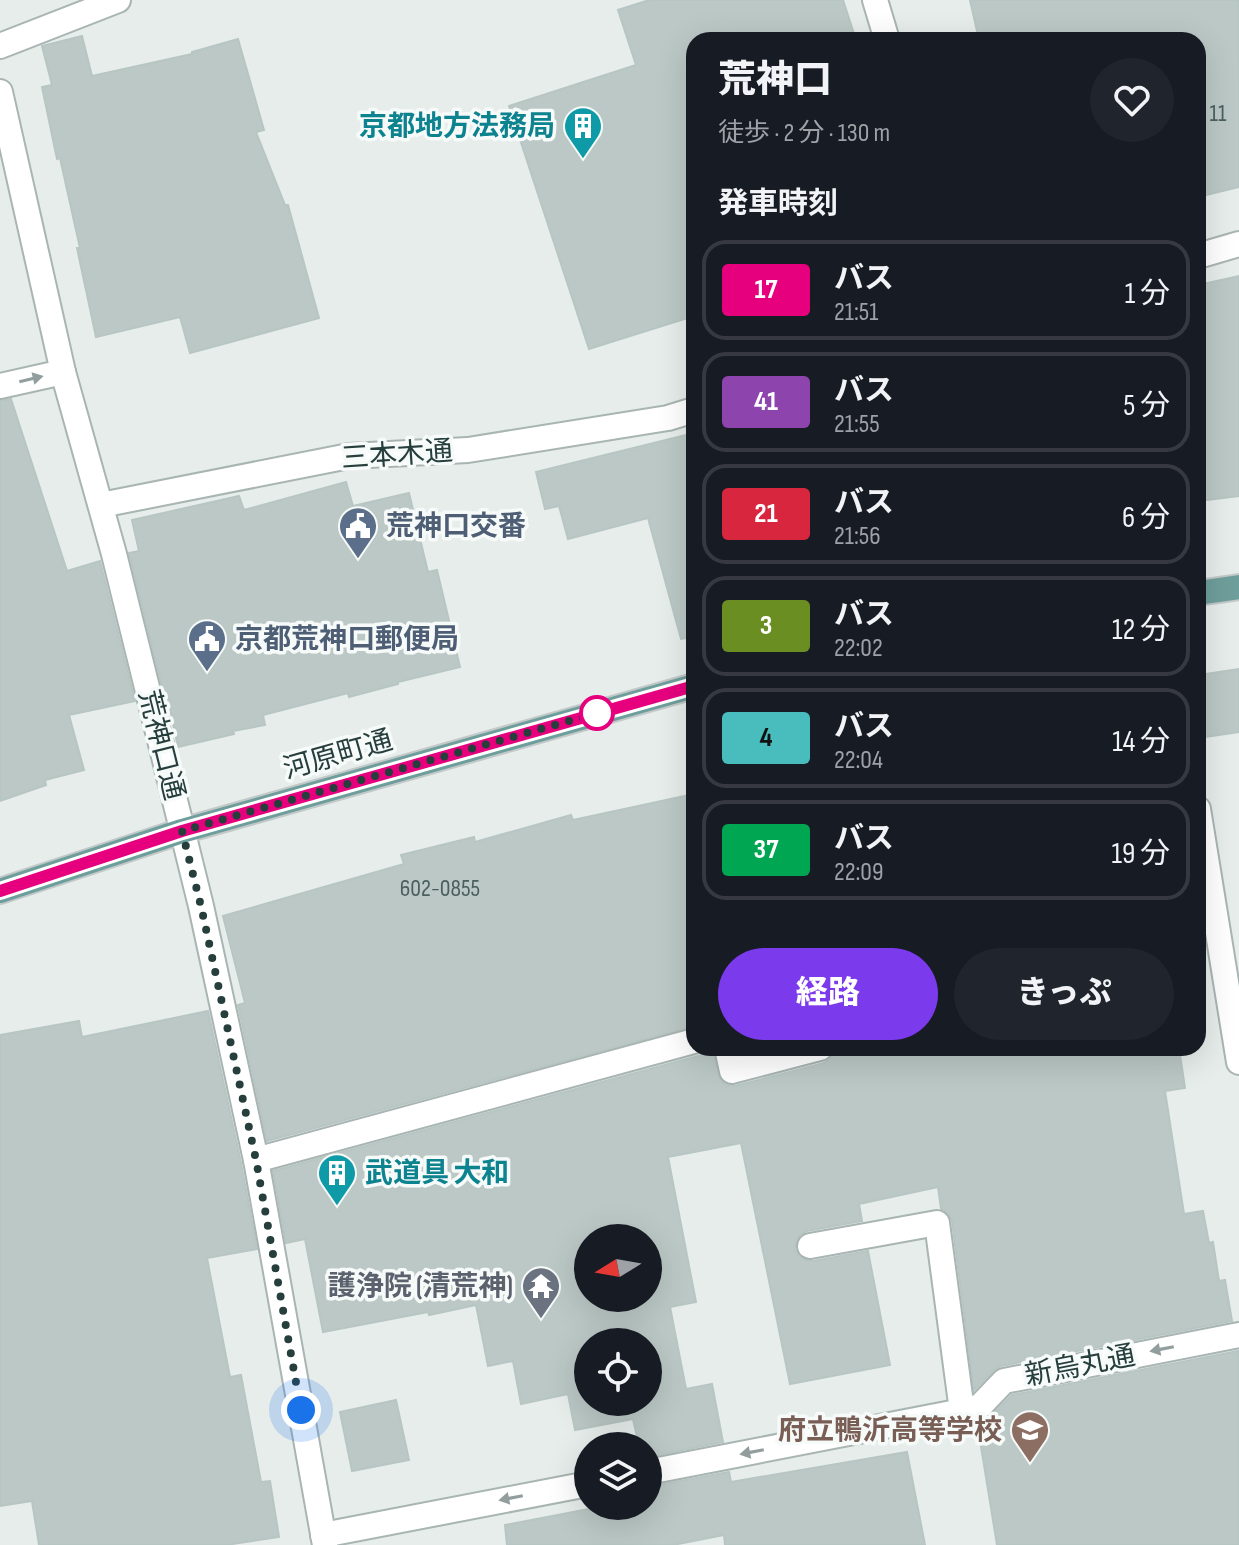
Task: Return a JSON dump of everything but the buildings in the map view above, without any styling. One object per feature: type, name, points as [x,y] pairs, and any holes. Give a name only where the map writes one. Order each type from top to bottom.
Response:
[{"type":"main road","points":[[1206,592],[1239,587]]},
{"type":"main road","name":"河原町通","points":[[0,891],[182,831],[686,688]]},
{"type":"street","points":[[0,46],[118,0]]},
{"type":"street","points":[[875,0],[885,32]]},
{"type":"street","name":"荒神口通","points":[[0,92],[63,372],[101,505],[201,906],[256,1160],[324,1540]]},
{"type":"street","points":[[1206,254],[1239,244]]},
{"type":"street","points":[[0,386],[63,372]]},
{"type":"street","name":"三本木通","points":[[101,505],[349,456],[468,450],[668,418],[686,412]]},
{"type":"street","points":[[1206,858],[1239,1062]]},
{"type":"street","points":[[256,1160],[686,1043]]},
{"type":"street","points":[[729,1056],[732,1071],[789,1056]]},
{"type":"street","points":[[810,1246],[937,1223],[962,1411]]},
{"type":"street","name":"新烏丸通","points":[[662,1469],[962,1411],[980,1406],[1004,1381],[1239,1335]]},
{"type":"street","points":[[324,1540],[574,1487]]},
{"type":"bus line","name":"17","points":[[0,891],[182,831],[686,688]]},
{"type":"place","name":"京都地方法務局","points":[[583,160]]},
{"type":"place","name":"荒神口交番","points":[[358,560]]},
{"type":"place","name":"京都荒神口郵便局","points":[[207,673]]},
{"type":"place","name":"武道具 大和","points":[[337,1207]]},
{"type":"place","name":"護浄院 (清荒神)","points":[[541,1320]]},
{"type":"place","name":"府立鴨沂高等学校","points":[[1030,1464]]},
{"type":"route","points":[[301,1410],[256,1160],[182,831],[597,713]]}]
